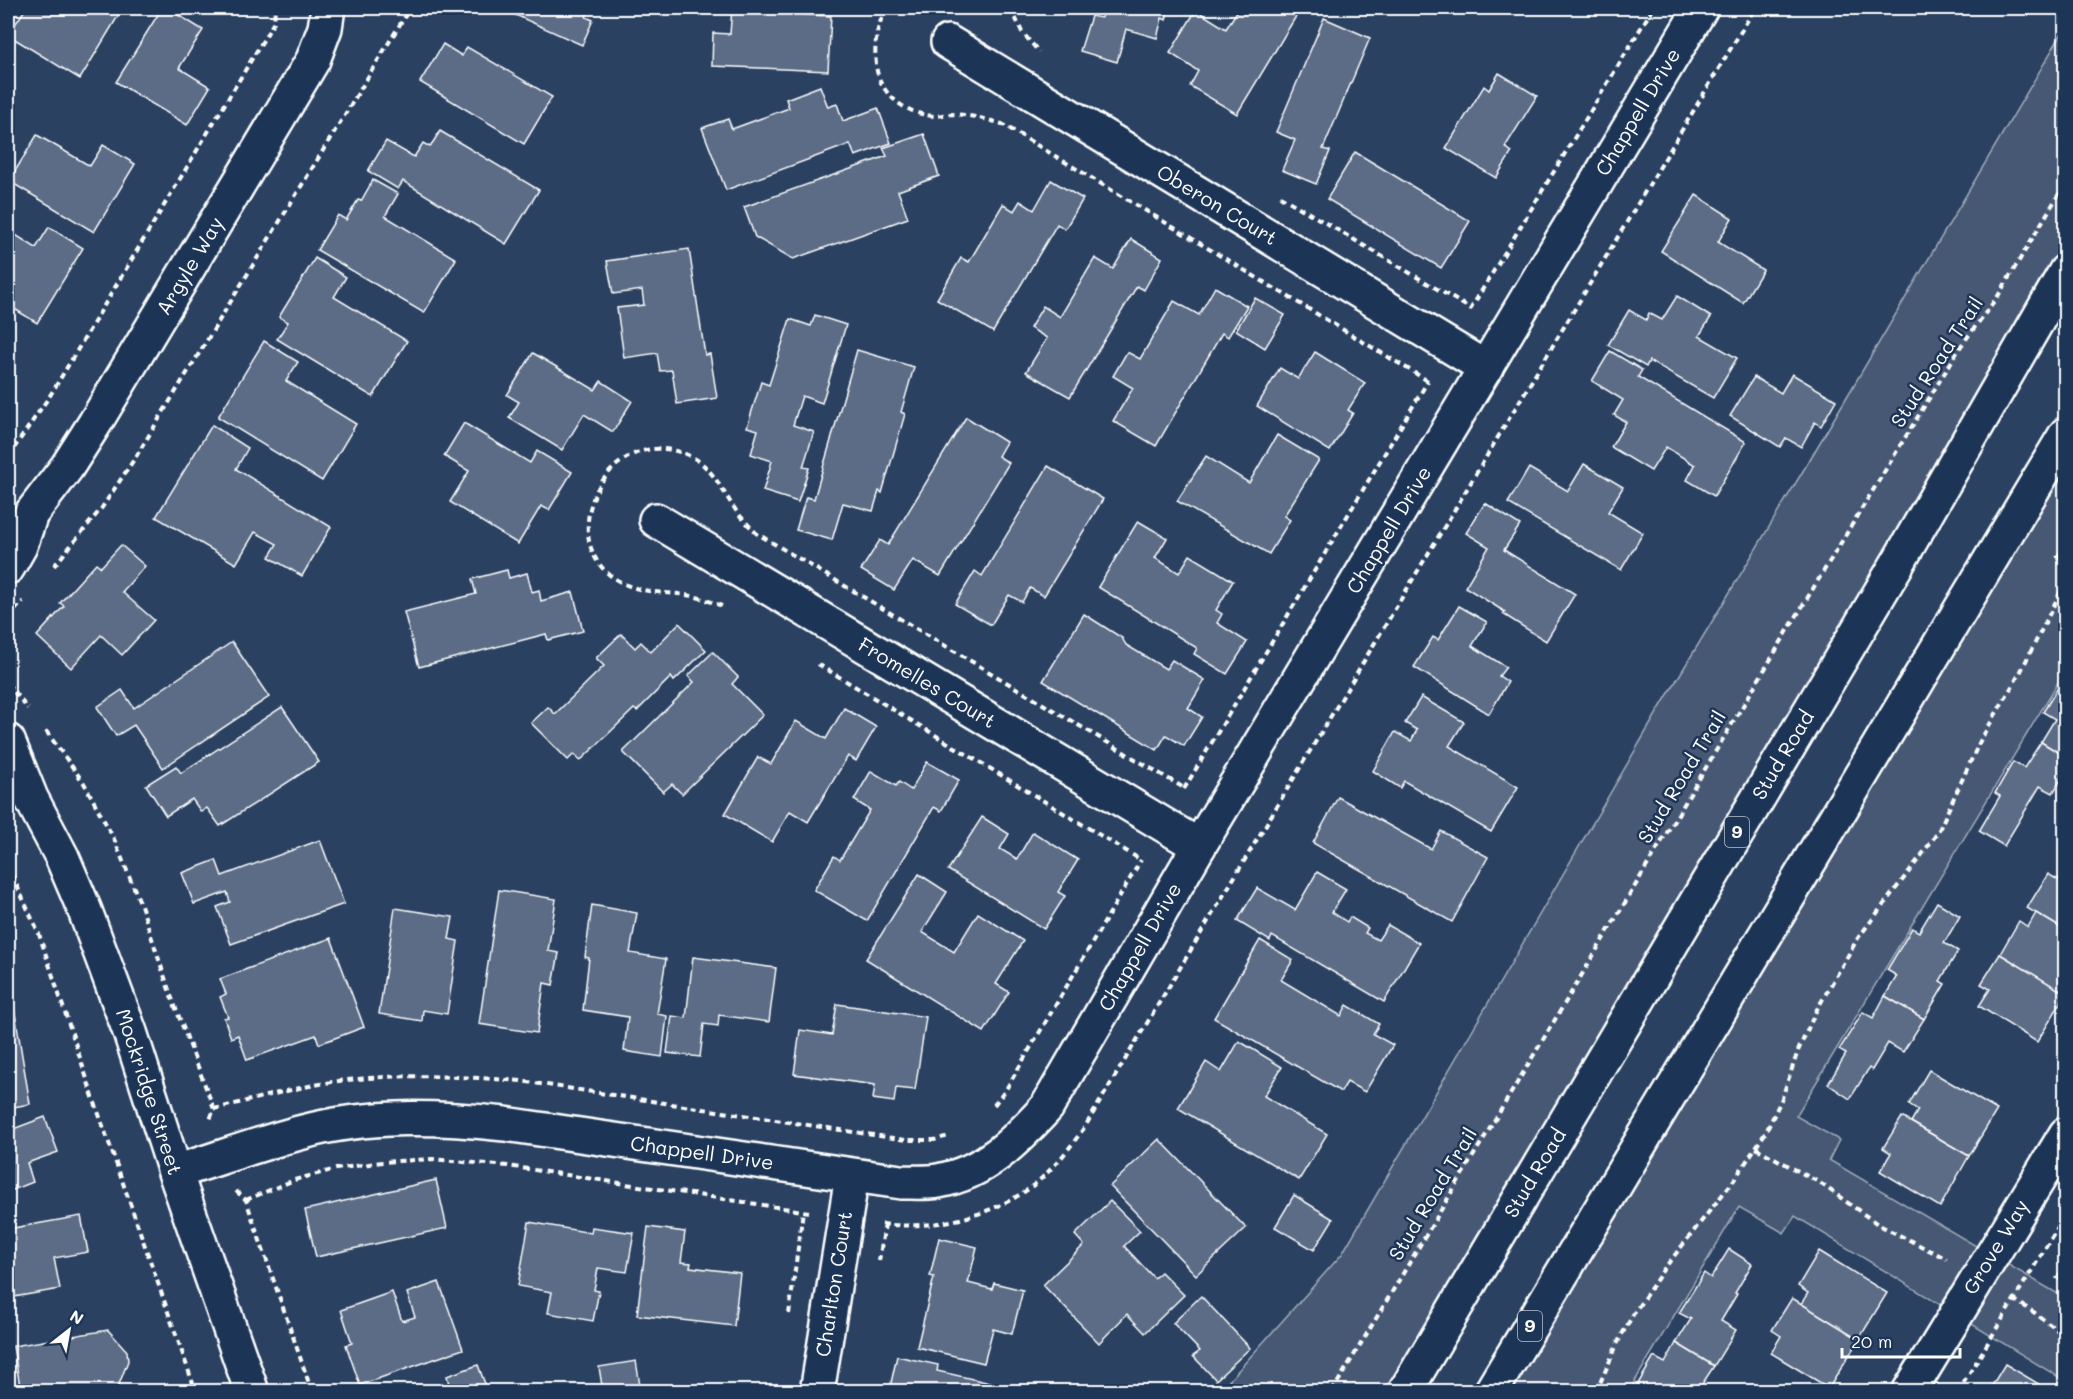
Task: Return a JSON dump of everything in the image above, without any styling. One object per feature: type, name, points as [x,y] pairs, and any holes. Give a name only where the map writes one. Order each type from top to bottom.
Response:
[{"type":"main road","name":"Argyle Way","points":[[8,567],[20,546],[19,521],[67,467],[95,423],[313,60],[325,28],[328,8]]},
{"type":"main road","name":"Chappell Drive","points":[[176,1172],[304,1131],[354,1122],[419,1119],[454,1119],[505,1124],[901,1182],[938,1181],[971,1171],[996,1156],[1023,1133],[1047,1107],[1199,846],[1486,368],[1697,9]]},
{"type":"main road","name":"Oberon Court","points":[[948,42],[1486,368]]},
{"type":"main road","name":"Stud Road","points":[[1405,1392],[1893,571],[2066,271]]},
{"type":"main road","name":"9","points":[[1491,1392],[2066,434]]},
{"type":"main road","name":"Fromelles Court","points":[[656,520],[1199,846]]},
{"type":"main road","name":"Mockridge Street","points":[[8,741],[19,789],[62,857],[85,910],[130,1032],[252,1392]]},
{"type":"main road","name":"Grove Way","points":[[1909,1392],[2066,1134]]},
{"type":"main road","name":"Charlton Court","points":[[817,1392],[852,1176]]},
{"type":"path","points":[[8,457],[51,394],[205,139],[274,22],[275,8]]},
{"type":"path","points":[[49,573],[101,509],[137,455],[410,8]]},
{"type":"path","points":[[887,8],[874,42],[877,77],[886,92],[901,106],[917,113],[984,118],[1002,124],[1428,381]]},
{"type":"path","points":[[1011,8],[1030,43],[1047,57]]},
{"type":"path","points":[[1466,316],[1653,8]]},
{"type":"path","points":[[1665,157],[1755,8]]},
{"type":"path","name":"Stud Road Trail","points":[[1332,1392],[1836,551],[1961,346],[1998,296],[2066,182]]},
{"type":"path","points":[[1277,195],[1471,309]]},
{"type":"path","points":[[1180,794],[1432,373]]},
{"type":"path","points":[[2066,544],[2057,558],[2066,563]]},
{"type":"path","points":[[1596,1392],[1634,1313],[1663,1270],[1756,1148],[1782,1098],[1798,1051],[1816,1011],[1858,938],[1938,832],[1980,741],[2021,671],[2066,581]]},
{"type":"path","points":[[8,618],[27,597]]},
{"type":"path","points":[[8,684],[35,717]]},
{"type":"path","points":[[41,724],[84,783],[114,839],[141,905],[170,993],[214,1109],[210,1120]]},
{"type":"path","points":[[990,1110],[1005,1091],[1145,853]]},
{"type":"path","points":[[8,866],[39,934],[94,1100],[196,1392]]},
{"type":"path","points":[[214,1109],[329,1082],[370,1078],[468,1077],[521,1081],[906,1140],[934,1140],[956,1135]]},
{"type":"path","points":[[1756,1148],[1820,1183],[1879,1225],[1951,1262]]},
{"type":"path","points":[[246,1200],[294,1180],[336,1169],[382,1162],[432,1159],[508,1166],[816,1213]]},
{"type":"path","points":[[236,1191],[246,1200],[312,1392]]},
{"type":"path","points":[[788,1324],[803,1211]]},
{"type":"path","points":[[1958,1392],[2066,1214]]},
{"type":"path","points":[[2013,1299],[2035,1312],[2066,1337]]},
{"type":"shaded area","points":[[2065,28],[2065,271],[1405,1391],[1219,1392],[1342,1254],[1658,711]]},
{"type":"shaded area","points":[[2065,434],[2065,671],[1796,1116],[1839,1140],[1829,1160],[2065,1298],[2065,1381],[1795,1216],[1784,1233],[1739,1207],[1629,1391],[1493,1392]]},
{"type":"building","points":[[26,8],[46,8],[51,11],[53,8],[123,8],[80,79],[8,35]]},
{"type":"building","points":[[162,8],[167,8],[203,30],[179,68],[210,87],[187,125],[116,82]]},
{"type":"building","points":[[500,8],[590,8],[586,17],[593,20],[582,45]]},
{"type":"building","points":[[732,8],[775,8],[775,13],[831,16],[828,71],[712,66],[713,33],[730,34]]},
{"type":"building","points":[[1104,8],[1169,8],[1166,20],[1162,18],[1157,38],[1126,29],[1117,62],[1080,51],[1091,16],[1101,18]]},
{"type":"building","points":[[1239,8],[1301,8],[1237,114],[1190,86],[1198,71],[1170,53],[1196,10],[1226,29]]},
{"type":"building","points":[[1324,18],[1370,38],[1323,149],[1330,151],[1316,184],[1282,170],[1295,140],[1276,132]]},
{"type":"building","points":[[443,44],[462,56],[467,47],[552,97],[524,144],[420,82]]},
{"type":"building","points":[[1499,73],[1537,96],[1505,147],[1512,152],[1496,178],[1446,148],[1484,86],[1489,90]]},
{"type":"building","points":[[820,86],[828,107],[837,104],[843,121],[878,108],[891,143],[855,156],[850,144],[726,190],[702,128],[728,119],[732,129],[789,108],[786,99]]},
{"type":"building","points":[[440,131],[539,190],[506,244],[403,181],[398,189],[368,171],[386,141],[414,157],[423,143],[430,147]]},
{"type":"building","points":[[924,134],[939,176],[898,191],[908,218],[793,259],[755,237],[744,207],[887,156],[883,148]]},
{"type":"building","points":[[37,135],[90,166],[103,145],[135,164],[94,232],[9,181]]},
{"type":"building","points":[[1355,152],[1470,221],[1441,268],[1327,199]]},
{"type":"building","points":[[373,180],[398,194],[385,216],[456,259],[424,313],[317,250],[338,215],[346,220],[358,200],[361,201]]},
{"type":"building","points":[[1051,180],[1083,199],[1065,229],[1057,224],[993,332],[937,299],[961,258],[969,262],[1003,204],[1014,211],[1020,201],[1034,210]]},
{"type":"building","points":[[1696,195],[1732,218],[1718,242],[1763,270],[1743,303],[1661,251]]},
{"type":"building","points":[[49,227],[83,248],[37,323],[8,305],[8,230],[36,248]]},
{"type":"building","points":[[1131,239],[1162,258],[1144,290],[1137,286],[1070,397],[1026,372],[1047,338],[1030,328],[1043,306],[1060,317],[1095,258],[1113,269]]},
{"type":"building","points":[[689,249],[705,355],[710,354],[717,398],[677,404],[672,370],[660,371],[657,353],[624,358],[617,308],[644,305],[642,290],[613,294],[607,261]]},
{"type":"building","points":[[315,258],[346,277],[334,297],[407,341],[373,397],[277,339],[288,322],[279,317]]},
{"type":"building","points":[[1215,287],[1247,306],[1228,337],[1222,333],[1156,446],[1113,421],[1133,388],[1113,376],[1127,352],[1140,359],[1174,301],[1199,315]]},
{"type":"building","points":[[1677,296],[1711,317],[1699,336],[1737,358],[1713,398],[1649,361],[1646,367],[1608,345],[1629,310],[1646,320],[1649,313],[1662,320]]},
{"type":"building","points":[[1255,298],[1285,315],[1265,348],[1236,330]]},
{"type":"building","points":[[815,315],[846,325],[822,403],[802,396],[793,425],[814,432],[803,467],[809,468],[798,502],[763,491],[772,461],[751,454],[758,430],[747,427],[761,382],[769,385],[790,319],[811,326]]},
{"type":"building","points":[[264,341],[298,362],[286,381],[356,424],[322,481],[218,417]]},
{"type":"building","points":[[857,350],[914,367],[901,412],[905,414],[882,493],[879,491],[873,511],[843,503],[832,540],[796,530],[806,497],[814,499]]},
{"type":"building","points":[[1610,351],[1642,370],[1638,377],[1746,442],[1714,496],[1687,480],[1695,465],[1666,447],[1651,471],[1611,447],[1626,422],[1614,415],[1623,400],[1592,381]]},
{"type":"building","points":[[1315,352],[1365,383],[1348,410],[1353,413],[1330,451],[1257,406],[1280,368],[1298,379]]},
{"type":"building","points":[[533,353],[595,390],[601,381],[632,401],[613,432],[584,414],[562,450],[509,418],[519,402],[507,395]]},
{"type":"building","points":[[1792,374],[1836,400],[1821,426],[1815,422],[1801,447],[1786,438],[1780,447],[1730,416],[1754,377],[1781,393]]},
{"type":"building","points":[[966,417],[1006,442],[998,456],[1009,463],[940,576],[913,560],[894,590],[861,570],[880,540],[888,545]]},
{"type":"building","points":[[464,423],[530,463],[537,451],[572,472],[549,510],[541,506],[518,544],[450,502],[469,471],[444,456]]},
{"type":"building","points":[[212,425],[248,448],[236,469],[331,527],[302,576],[269,557],[277,544],[255,532],[236,564],[156,517]]},
{"type":"building","points":[[1277,435],[1319,460],[1284,516],[1290,520],[1269,554],[1177,501],[1206,456],[1249,483]]},
{"type":"building","points":[[1584,464],[1623,487],[1608,512],[1643,533],[1621,570],[1508,503],[1529,468],[1568,491]]},
{"type":"building","points":[[1048,466],[1103,499],[1044,596],[1030,588],[1022,602],[1009,595],[991,625],[955,604],[975,571],[982,576]]},
{"type":"building","points":[[1485,503],[1520,525],[1504,550],[1575,594],[1546,641],[1465,587],[1489,547],[1466,533]]},
{"type":"building","points":[[1138,521],[1167,538],[1155,558],[1179,573],[1190,555],[1233,581],[1216,610],[1222,614],[1217,623],[1247,642],[1227,674],[1194,654],[1197,648],[1098,587]]},
{"type":"building","points":[[121,545],[145,566],[122,592],[154,620],[122,655],[101,635],[71,668],[37,636],[64,606],[60,603],[96,563],[101,567]]},
{"type":"building","points":[[507,570],[509,578],[527,573],[532,592],[539,590],[541,601],[573,592],[583,631],[548,640],[546,634],[419,667],[404,612],[476,594],[472,579]]},
{"type":"building","points":[[1459,606],[1487,622],[1472,646],[1506,667],[1499,676],[1508,682],[1489,714],[1414,667],[1433,637],[1438,640]]},
{"type":"building","points":[[1084,614],[1122,638],[1126,645],[1166,669],[1172,660],[1205,680],[1188,708],[1202,717],[1184,746],[1166,735],[1157,750],[1043,681]]},
{"type":"building","points":[[679,623],[706,650],[674,681],[671,677],[637,711],[634,709],[580,761],[574,754],[568,760],[531,723],[548,707],[555,714],[604,666],[596,658],[621,634],[635,648],[641,642],[651,652]]},
{"type":"building","points":[[232,642],[269,697],[163,768],[134,725],[116,736],[97,707],[122,690],[134,708]]},
{"type":"building","points":[[713,652],[738,677],[732,684],[763,715],[682,794],[672,784],[663,792],[623,752],[694,682],[688,676]]},
{"type":"building","points":[[2064,678],[2066,679],[2066,757],[2041,742],[2055,719],[2043,712]]},
{"type":"building","points":[[1421,697],[1464,722],[1449,746],[1518,787],[1491,832],[1404,781],[1400,788],[1373,771],[1395,732],[1411,741],[1417,730],[1405,723]]},
{"type":"building","points":[[282,707],[319,762],[220,826],[207,808],[201,812],[192,799],[166,816],[146,785],[176,766],[181,773]]},
{"type":"building","points":[[844,708],[876,727],[856,761],[848,756],[808,822],[790,811],[772,842],[725,814],[758,757],[771,764],[796,721],[826,739]]},
{"type":"building","points":[[2041,742],[2066,757],[2066,771],[2053,793],[2040,786],[2004,846],[1979,831],[2000,796],[1995,793],[2013,762],[2024,768]]},
{"type":"building","points":[[927,762],[959,780],[941,811],[934,807],[867,921],[814,890],[834,856],[840,860],[870,810],[854,800],[871,771],[896,786],[899,782],[911,790]]},
{"type":"building","points":[[1338,797],[1431,849],[1441,831],[1488,857],[1452,922],[1313,843]]},
{"type":"building","points":[[982,817],[1009,834],[1000,849],[1017,859],[1033,832],[1078,860],[1058,892],[1065,896],[1044,929],[948,870]]},
{"type":"building","points":[[320,840],[344,904],[231,944],[217,907],[230,902],[227,892],[194,904],[182,873],[216,860],[222,876]]},
{"type":"building","points":[[2064,869],[2066,870],[2066,931],[2027,908],[2048,874],[2058,880]]},
{"type":"building","points":[[1317,872],[1346,889],[1332,912],[1347,922],[1350,917],[1368,928],[1365,933],[1378,940],[1388,925],[1419,943],[1384,1002],[1272,936],[1270,941],[1237,921],[1257,888],[1295,910]]},
{"type":"building","points":[[919,874],[947,892],[922,932],[954,952],[978,913],[1023,941],[996,984],[1009,992],[984,1032],[866,959]]},
{"type":"building","points":[[499,890],[556,899],[548,951],[559,953],[553,985],[544,983],[537,1033],[479,1024]]},
{"type":"building","points":[[1937,902],[1960,916],[1944,943],[1958,951],[1940,981],[1945,984],[1924,1019],[1885,996],[1897,976],[1887,970],[1912,928],[1919,932]]},
{"type":"building","points":[[592,905],[637,913],[630,953],[666,959],[657,1014],[667,1016],[662,1057],[624,1051],[628,1017],[583,1010],[589,958],[585,957]]},
{"type":"building","points":[[395,908],[453,917],[449,939],[458,941],[447,1014],[423,1010],[422,1021],[379,1014]]},
{"type":"building","points":[[2036,913],[2066,931],[2066,986],[2062,992],[2000,954],[2019,921],[2028,927]]},
{"type":"building","points":[[331,938],[364,1027],[319,1044],[316,1035],[247,1060],[238,1035],[231,1038],[224,1018],[228,1017],[220,997],[226,994],[220,979]]},
{"type":"building","points":[[1260,940],[1293,960],[1281,980],[1341,1016],[1347,1005],[1379,1024],[1373,1034],[1393,1045],[1365,1092],[1347,1082],[1341,1092],[1214,1018]]},
{"type":"building","points":[[2000,954],[2066,994],[2037,1042],[1979,1006],[1990,989],[1981,984]]},
{"type":"building","points":[[693,957],[776,968],[769,1022],[719,1015],[718,1026],[704,1024],[700,1057],[667,1053],[672,1016],[686,1018]]},
{"type":"building","points":[[1885,996],[1924,1019],[1903,1052],[1888,1043],[1872,1070],[1869,1068],[1850,1099],[1828,1084],[1846,1054],[1839,1050],[1863,1012],[1873,1018]]},
{"type":"building","points":[[837,1004],[926,1017],[915,1090],[896,1088],[894,1102],[873,1099],[875,1085],[794,1074],[800,1030],[832,1035]]},
{"type":"building","points":[[14,1007],[30,1104],[8,1108],[8,1008]]},
{"type":"building","points":[[1239,1041],[1282,1067],[1264,1096],[1327,1134],[1299,1180],[1178,1108],[1206,1062],[1221,1072]]},
{"type":"building","points":[[1929,1070],[1997,1110],[1969,1156],[1911,1122],[1918,1110],[1909,1104]]},
{"type":"building","points":[[45,1117],[58,1152],[27,1163],[33,1182],[8,1192],[8,1131]]},
{"type":"building","points":[[1902,1117],[1969,1156],[1940,1207],[1880,1171],[1891,1153],[1883,1148]]},
{"type":"building","points":[[1159,1139],[1246,1228],[1196,1275],[1110,1186]]},
{"type":"building","points":[[436,1180],[447,1228],[316,1257],[305,1210]]},
{"type":"building","points":[[1294,1195],[1333,1219],[1314,1250],[1275,1227]]},
{"type":"building","points":[[1110,1201],[1140,1231],[1124,1246],[1154,1278],[1161,1272],[1184,1295],[1145,1333],[1127,1314],[1099,1343],[1043,1285],[1084,1245],[1075,1235]]},
{"type":"building","points":[[81,1216],[88,1252],[54,1258],[60,1289],[8,1298],[8,1229]]},
{"type":"building","points":[[529,1222],[591,1233],[592,1227],[634,1233],[627,1272],[598,1268],[594,1290],[599,1291],[593,1321],[548,1313],[552,1292],[518,1286]]},
{"type":"building","points":[[648,1227],[685,1232],[681,1262],[691,1263],[690,1267],[740,1273],[734,1326],[637,1315]]},
{"type":"building","points":[[939,1238],[977,1247],[968,1283],[992,1289],[994,1283],[1023,1290],[1012,1334],[993,1329],[984,1363],[917,1347],[934,1277],[930,1276]]},
{"type":"building","points":[[1729,1249],[1752,1264],[1721,1321],[1736,1330],[1714,1366],[1676,1343],[1691,1319],[1679,1313],[1704,1273],[1711,1278]]},
{"type":"building","points":[[1819,1251],[1887,1293],[1859,1339],[1801,1304],[1808,1293],[1798,1286]]},
{"type":"building","points":[[2066,1262],[2066,1284],[2056,1278]]},
{"type":"building","points":[[439,1282],[463,1349],[360,1385],[346,1345],[352,1343],[341,1310],[392,1292],[402,1321],[415,1317],[407,1293]]},
{"type":"building","points":[[1201,1296],[1250,1348],[1216,1380],[1193,1356],[1200,1351],[1173,1323]]},
{"type":"building","points":[[1792,1298],[1859,1339],[1829,1388],[1771,1353],[1781,1336],[1772,1330]]},
{"type":"building","points":[[108,1330],[127,1351],[128,1361],[118,1387],[92,1392],[21,1392],[13,1346]]},
{"type":"building","points":[[1676,1343],[1714,1366],[1697,1392],[1685,1392],[1679,1388],[1677,1392],[1633,1392],[1654,1357],[1665,1363]]},
{"type":"building","points":[[897,1356],[938,1365],[937,1371],[1031,1392],[889,1392]]},
{"type":"building","points":[[636,1361],[641,1392],[603,1392],[599,1367]]},
{"type":"building","points":[[2005,1364],[2052,1392],[1988,1392]]},
{"type":"building","points":[[478,1365],[488,1392],[429,1392],[449,1384],[447,1376]]}]
